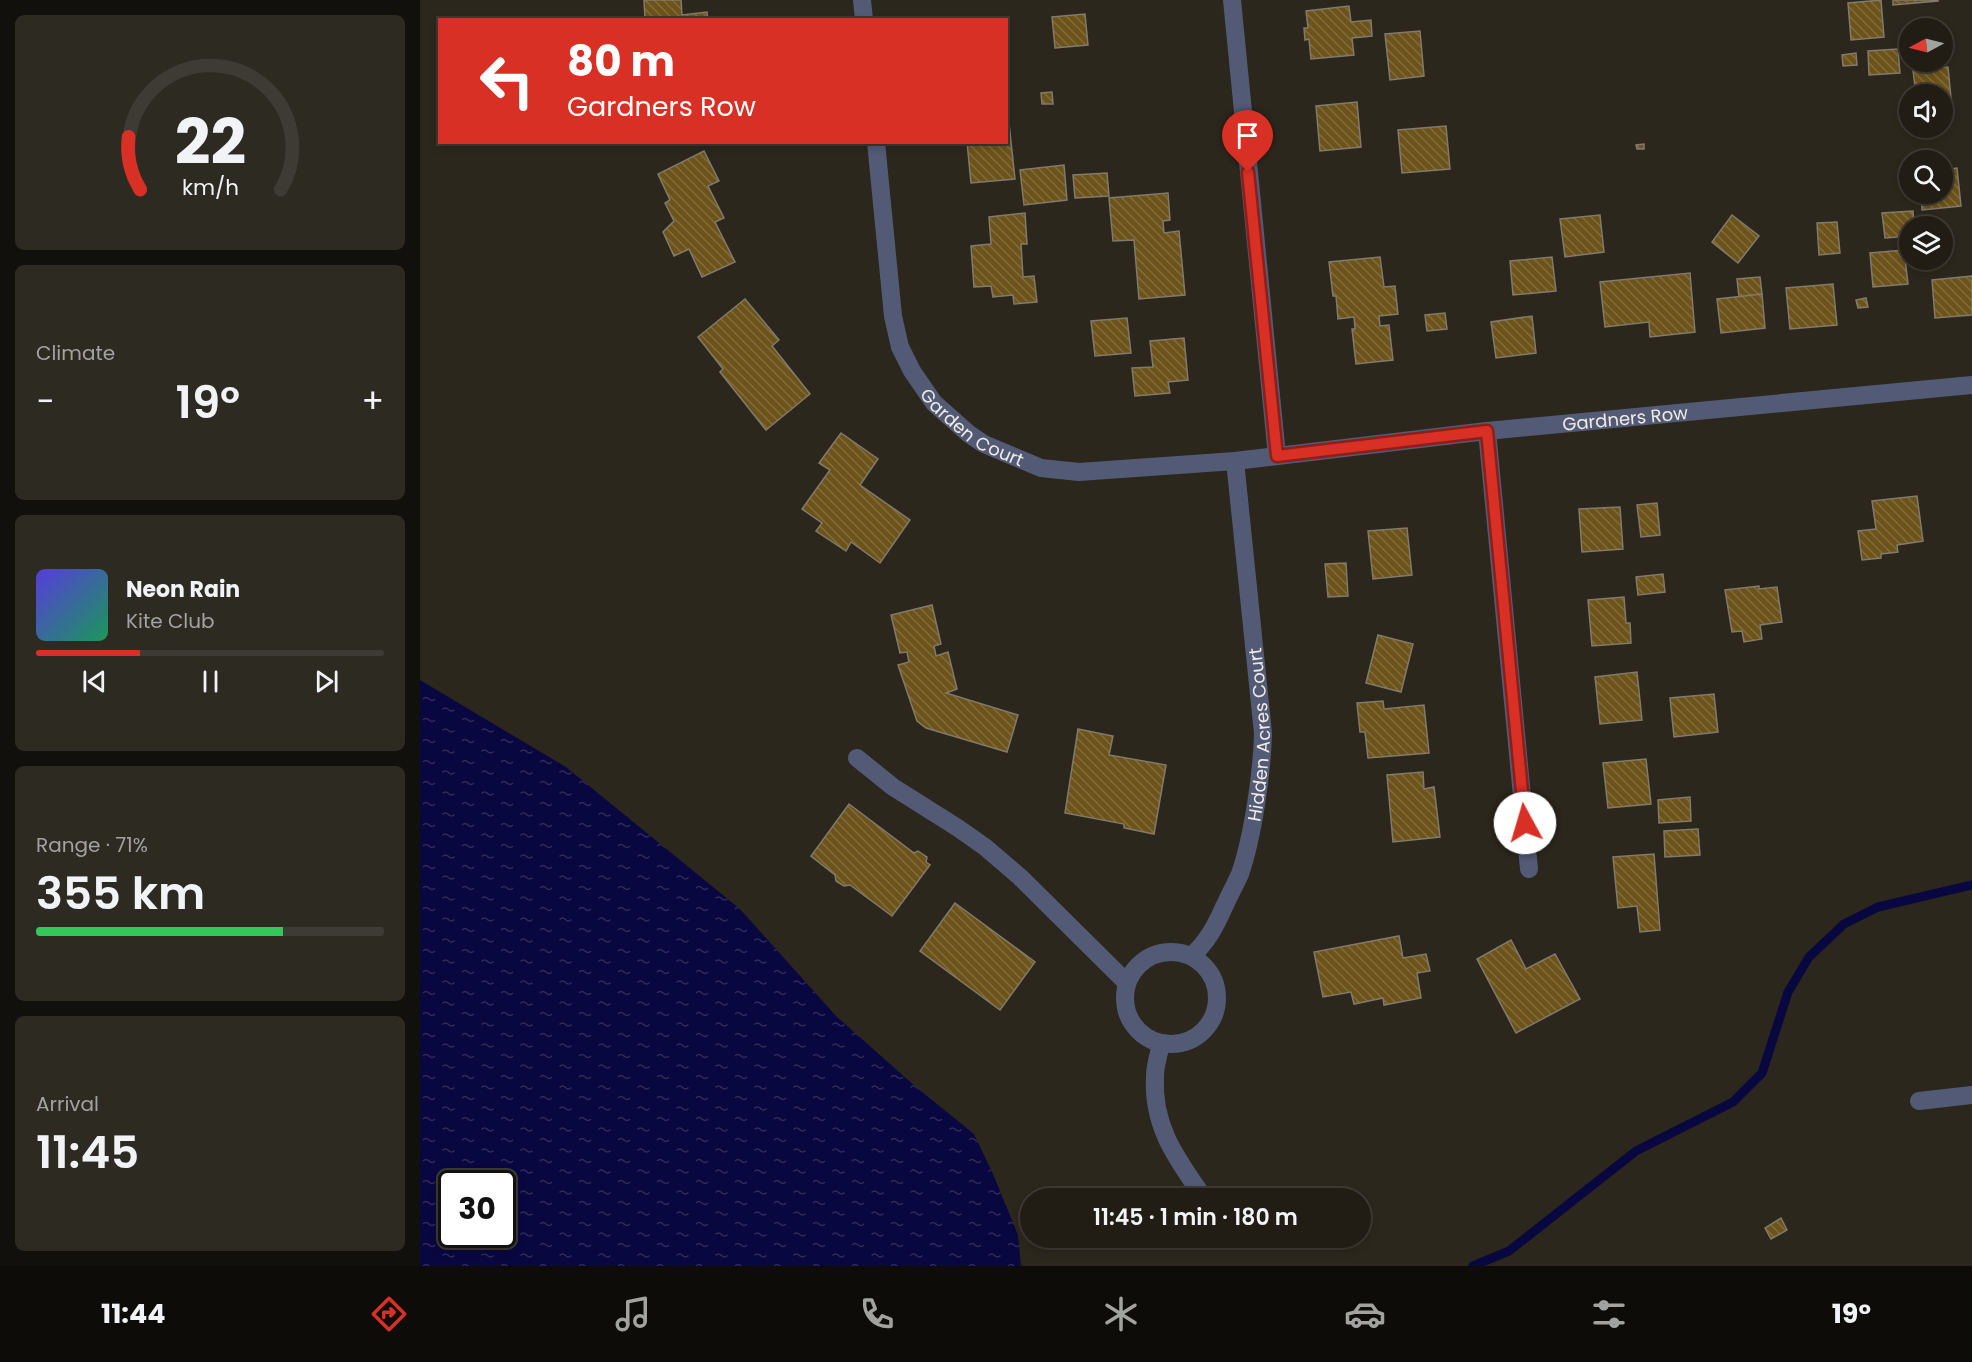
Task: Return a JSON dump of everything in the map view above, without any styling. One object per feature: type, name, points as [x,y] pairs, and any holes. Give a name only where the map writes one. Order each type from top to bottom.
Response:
[{"type":"street","points":[[862,0],[864,18]]},
{"type":"street","points":[[1232,0],[1277,456]]},
{"type":"street","name":"Garden Court","points":[[876,144],[893,316],[900,347],[912,371],[934,403],[969,434],[984,444],[1041,468],[1079,472],[1277,456]]},
{"type":"street","name":"Gardners Row","points":[[1277,456],[1487,431],[1972,385]]},
{"type":"street","points":[[1487,431],[1529,869]]},
{"type":"street","name":"Hidden Acres Court","points":[[1191,956],[1201,948],[1218,921],[1240,873],[1250,833],[1262,748],[1263,733],[1235,461]]},
{"type":"street","points":[[857,758],[893,787],[985,847],[1020,877],[1127,983]]},
{"type":"street","points":[[1176,952],[1191,956],[1203,964],[1212,976],[1217,991],[1212,1020],[1203,1032],[1191,1040],[1176,1044],[1161,1044],[1146,1038],[1135,1028],[1127,1014],[1124,999],[1127,983],[1134,969],[1145,959],[1160,953],[1176,952]]},
{"type":"street","points":[[1161,1044],[1154,1094],[1159,1119],[1167,1143],[1197,1188]]},
{"type":"street","points":[[1919,1101],[1972,1095]]},
{"type":"water","points":[[420,680],[566,767],[740,909],[836,1016],[916,1087],[974,1134],[1018,1235],[1021,1266],[420,1266]]},
{"type":"building","points":[[644,0],[681,0],[682,15],[707,12],[708,18],[645,18]]},
{"type":"building","points":[[1881,0],[1884,37],[1851,40],[1848,3]]},
{"type":"building","points":[[1893,0],[1938,0],[1938,1],[1893,5]]},
{"type":"building","points":[[1349,6],[1351,22],[1371,20],[1372,36],[1352,38],[1354,55],[1311,59],[1309,39],[1305,40],[1304,28],[1308,28],[1306,11]]},
{"type":"building","points":[[1085,14],[1088,45],[1055,48],[1052,17]]},
{"type":"building","points":[[1420,31],[1424,76],[1390,80],[1385,34]]},
{"type":"building","points":[[1898,49],[1900,73],[1869,75],[1868,51]]},
{"type":"building","points":[[1856,53],[1857,65],[1843,66],[1842,55]]},
{"type":"building","points":[[1913,72],[1948,72],[1950,84],[1915,84]]},
{"type":"building","points":[[1052,92],[1053,104],[1042,104],[1041,93]]},
{"type":"building","points":[[1357,102],[1361,147],[1320,151],[1316,106]]},
{"type":"building","points":[[1008,123],[1015,179],[971,183],[967,144],[1008,144]]},
{"type":"building","points":[[1446,126],[1450,169],[1402,173],[1398,130]]},
{"type":"building","points":[[1644,144],[1644,149],[1637,149],[1636,145]]},
{"type":"building","points":[[704,151],[719,181],[708,186],[724,218],[715,222],[735,262],[702,277],[689,249],[674,256],[663,232],[674,221],[665,203],[670,200],[658,174]]},
{"type":"building","points":[[1064,165],[1067,200],[1024,205],[1020,170]]},
{"type":"building","points":[[1957,168],[1961,206],[1922,210],[1922,204],[1953,204],[1953,169]]},
{"type":"building","points":[[1107,173],[1109,196],[1075,198],[1073,175]]},
{"type":"building","points":[[1168,193],[1170,220],[1163,221],[1164,233],[1179,231],[1185,295],[1139,299],[1134,240],[1113,241],[1109,198]]},
{"type":"building","points":[[1913,211],[1913,216],[1899,216],[1899,237],[1885,238],[1882,213]]},
{"type":"building","points":[[1025,213],[1027,244],[1021,244],[1023,277],[1034,276],[1037,302],[1014,304],[1013,295],[993,297],[991,286],[974,287],[971,246],[991,244],[989,217]]},
{"type":"building","points":[[1600,215],[1604,252],[1565,257],[1560,219]]},
{"type":"building","points":[[1732,215],[1759,236],[1738,263],[1712,242]]},
{"type":"building","points":[[1837,222],[1840,253],[1819,255],[1817,223]]},
{"type":"building","points":[[1899,250],[1899,270],[1906,270],[1908,284],[1873,287],[1870,253]]},
{"type":"building","points":[[1380,257],[1384,287],[1395,286],[1398,314],[1379,316],[1380,326],[1389,325],[1393,360],[1356,364],[1352,329],[1355,329],[1354,317],[1338,319],[1329,262]]},
{"type":"building","points":[[1552,257],[1556,291],[1513,295],[1510,261]]},
{"type":"building","points":[[1690,273],[1695,332],[1650,337],[1649,322],[1605,327],[1600,282]]},
{"type":"building","points":[[1972,276],[1972,315],[1935,318],[1932,280]]},
{"type":"building","points":[[1760,277],[1762,294],[1739,297],[1737,279]]},
{"type":"building","points":[[1833,284],[1837,325],[1790,329],[1786,288]]},
{"type":"building","points":[[1762,294],[1765,328],[1721,333],[1717,299]]},
{"type":"building","points":[[1866,298],[1868,307],[1858,308],[1856,300]]},
{"type":"building","points":[[745,299],[779,340],[772,346],[810,394],[766,430],[720,372],[723,369],[698,337]]},
{"type":"building","points":[[1445,313],[1447,329],[1427,331],[1425,315]]},
{"type":"building","points":[[1532,316],[1536,353],[1496,358],[1491,322]]},
{"type":"building","points":[[1127,318],[1131,353],[1095,356],[1091,321]]},
{"type":"building","points":[[1184,338],[1188,380],[1168,382],[1170,393],[1135,396],[1132,368],[1153,367],[1150,341]]},
{"type":"building","points":[[841,433],[878,459],[860,485],[910,520],[880,563],[851,542],[846,551],[816,531],[822,523],[802,509],[830,470],[819,463]]},
{"type":"building","points":[[1917,496],[1923,541],[1897,545],[1898,552],[1881,554],[1881,558],[1862,560],[1858,531],[1876,529],[1872,501]]},
{"type":"building","points":[[1657,503],[1660,535],[1641,537],[1637,505]]},
{"type":"building","points":[[1620,507],[1623,549],[1582,552],[1579,509]]},
{"type":"building","points":[[1407,528],[1412,575],[1373,579],[1368,531]]},
{"type":"building","points":[[1346,563],[1348,596],[1328,597],[1325,564]]},
{"type":"building","points":[[1663,574],[1665,592],[1638,595],[1636,577]]},
{"type":"building","points":[[1759,586],[1759,589],[1777,587],[1782,622],[1760,625],[1762,639],[1744,642],[1742,631],[1732,632],[1725,590]]},
{"type":"building","points":[[1624,597],[1626,623],[1630,623],[1631,643],[1592,646],[1588,600]]},
{"type":"building","points":[[932,605],[941,644],[934,646],[936,656],[948,652],[957,689],[946,693],[1018,715],[1007,752],[926,728],[917,721],[898,665],[909,662],[907,652],[900,653],[891,615]]},
{"type":"building","points":[[1378,635],[1413,644],[1401,692],[1366,683]]},
{"type":"building","points":[[1637,672],[1642,720],[1600,724],[1595,677]]},
{"type":"building","points":[[1714,694],[1718,732],[1674,737],[1670,698]]},
{"type":"building","points":[[1383,701],[1384,709],[1424,705],[1429,753],[1368,758],[1365,732],[1360,732],[1357,703]]},
{"type":"building","points":[[1078,729],[1113,736],[1109,755],[1166,765],[1154,834],[1124,828],[1124,824],[1065,813]]},
{"type":"building","points":[[1646,759],[1651,804],[1608,808],[1603,763]]},
{"type":"building","points":[[1423,772],[1424,789],[1434,787],[1440,837],[1393,842],[1387,775]]},
{"type":"building","points":[[1690,797],[1691,821],[1659,823],[1658,800]]},
{"type":"building","points":[[849,804],[914,853],[918,851],[927,857],[926,862],[930,865],[892,916],[850,885],[844,886],[836,881],[835,875],[811,856]]},
{"type":"building","points":[[1698,829],[1700,855],[1665,857],[1664,831]]},
{"type":"building","points":[[1654,854],[1660,930],[1640,932],[1637,906],[1618,908],[1613,857]]},
{"type":"building","points":[[955,903],[1035,962],[1000,1010],[920,951]]},
{"type":"building","points":[[1399,936],[1403,958],[1426,954],[1430,971],[1417,973],[1421,998],[1384,1005],[1383,998],[1354,1004],[1351,992],[1323,997],[1314,952]]},
{"type":"building","points":[[1511,940],[1526,969],[1555,954],[1580,999],[1516,1033],[1477,959]]},
{"type":"building","points":[[1781,1218],[1787,1230],[1771,1239],[1765,1228]]},
{"type":"waterway","points":[[1473,1266],[1509,1251],[1636,1151],[1733,1102],[1762,1073],[1788,992],[1809,957],[1844,924],[1878,907],[1972,885]]},
{"type":"route","points":[[1248,172],[1277,456],[1487,431],[1525,823]]}]
